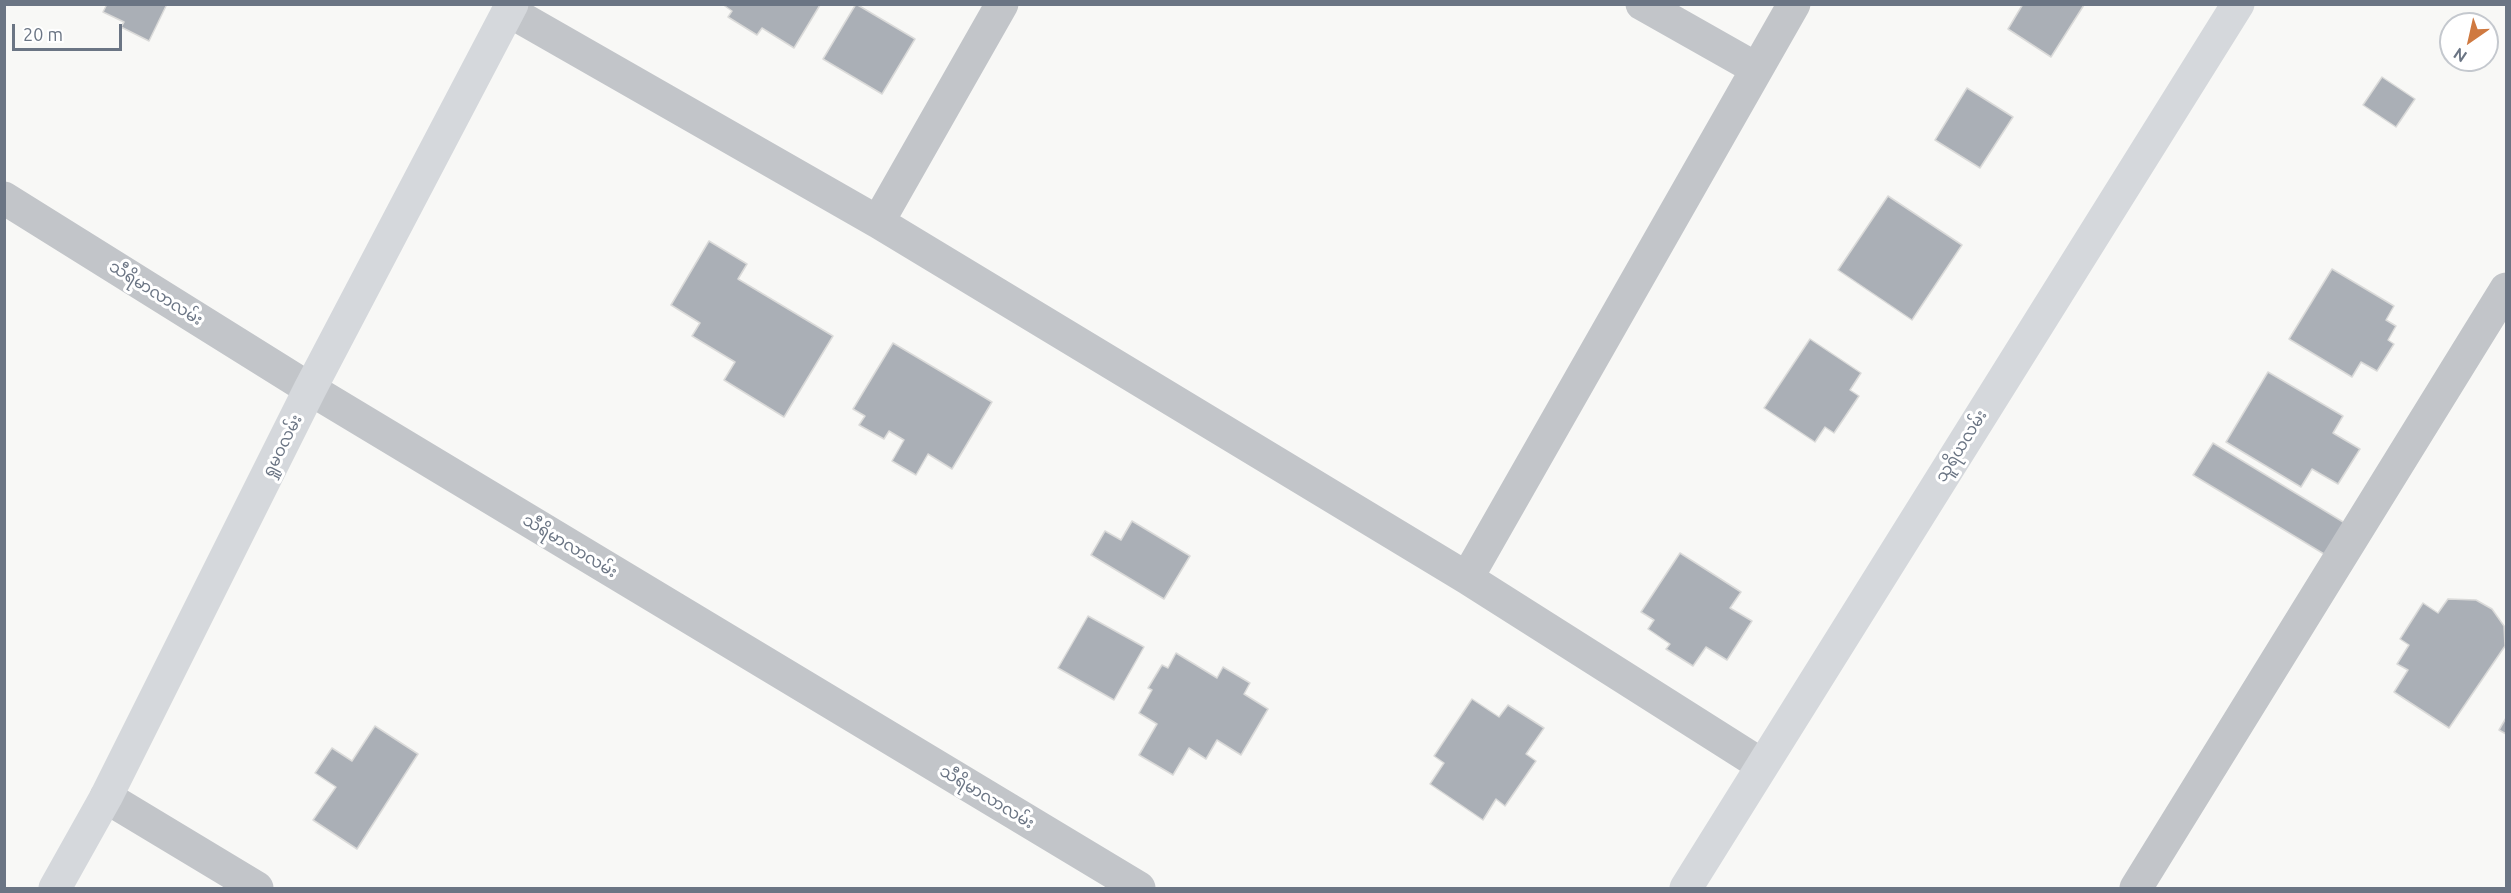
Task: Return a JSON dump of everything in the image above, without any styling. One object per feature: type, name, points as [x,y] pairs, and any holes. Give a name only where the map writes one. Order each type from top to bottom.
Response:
[{"type":"street","points":[[878,222],[1002,4]]},
{"type":"street","points":[[1642,4],[1758,69]]},
{"type":"street","points":[[1467,578],[1794,4]]},
{"type":"street","name":"သူရိယလမ်း","points":[[1686,888],[2238,4]]},
{"type":"street","points":[[510,8],[878,222],[1467,578],[1762,765]]},
{"type":"street","name":"ရှုမဝလမ်း","points":[[55,888],[106,797],[310,389],[510,8]]},
{"type":"street","name":"သီရိမာလာလမ်း","points":[[4,198],[310,389],[1139,888]]},
{"type":"street","points":[[2136,888],[2506,290]]},
{"type":"street","points":[[106,797],[256,888]]},
{"type":"building","points":[[107,4],[167,4],[149,41],[121,27],[124,22],[103,12]]},
{"type":"building","points":[[722,4],[820,5],[794,48],[762,28],[757,35],[728,17],[732,11]]},
{"type":"building","points":[[856,4],[915,39],[882,94],[823,59]]},
{"type":"building","points":[[2023,4],[2084,5],[2051,57],[2008,29]]},
{"type":"building","points":[[2382,77],[2415,99],[2396,127],[2363,105]]},
{"type":"building","points":[[1967,88],[2013,117],[1980,168],[1935,140]]},
{"type":"building","points":[[1888,196],[1962,245],[1912,320],[1838,270]]},
{"type":"building","points":[[709,241],[747,264],[738,279],[833,336],[784,417],[724,380],[735,362],[692,336],[700,323],[671,305]]},
{"type":"building","points":[[2332,269],[2394,306],[2386,320],[2396,326],[2388,340],[2394,344],[2377,371],[2361,362],[2352,377],[2289,339]]},
{"type":"building","points":[[1810,339],[1861,373],[1850,390],[1859,396],[1834,433],[1825,427],[1815,442],[1764,408]]},
{"type":"building","points":[[893,343],[992,402],[952,469],[928,454],[916,475],[892,461],[904,440],[889,431],[884,439],[859,425],[865,416],[853,409]]},
{"type":"building","points":[[2268,372],[2343,416],[2333,433],[2360,449],[2338,484],[2312,469],[2301,487],[2226,442]]},
{"type":"building","points":[[2213,443],[2353,528],[2334,560],[2193,475]]},
{"type":"building","points":[[1132,521],[1190,556],[1164,599],[1091,555],[1105,531],[1121,540]]},
{"type":"building","points":[[1680,553],[1741,592],[1730,608],[1752,621],[1727,660],[1706,647],[1693,666],[1666,649],[1670,644],[1648,629],[1654,620],[1641,612]]},
{"type":"building","points":[[2448,599],[2476,600],[2492,609],[2504,626],[2505,646],[2449,728],[2394,692],[2408,670],[2397,664],[2409,645],[2400,639],[2423,603],[2438,613]]},
{"type":"building","points":[[1088,616],[1144,647],[1114,700],[1058,668]]},
{"type":"building","points":[[1176,653],[1217,678],[1223,667],[1250,683],[1244,694],[1268,709],[1241,755],[1217,740],[1206,759],[1189,748],[1173,775],[1139,755],[1157,724],[1139,713],[1152,690],[1148,688],[1162,665],[1168,668]]},
{"type":"building","points":[[1472,699],[1499,717],[1508,705],[1544,728],[1526,754],[1536,761],[1505,806],[1496,799],[1483,820],[1430,784],[1444,763],[1434,756]]},
{"type":"building","points":[[2506,718],[2506,734],[2499,730]]},
{"type":"building","points":[[375,726],[418,754],[357,849],[313,820],[336,787],[315,773],[332,748],[352,761]]}]
